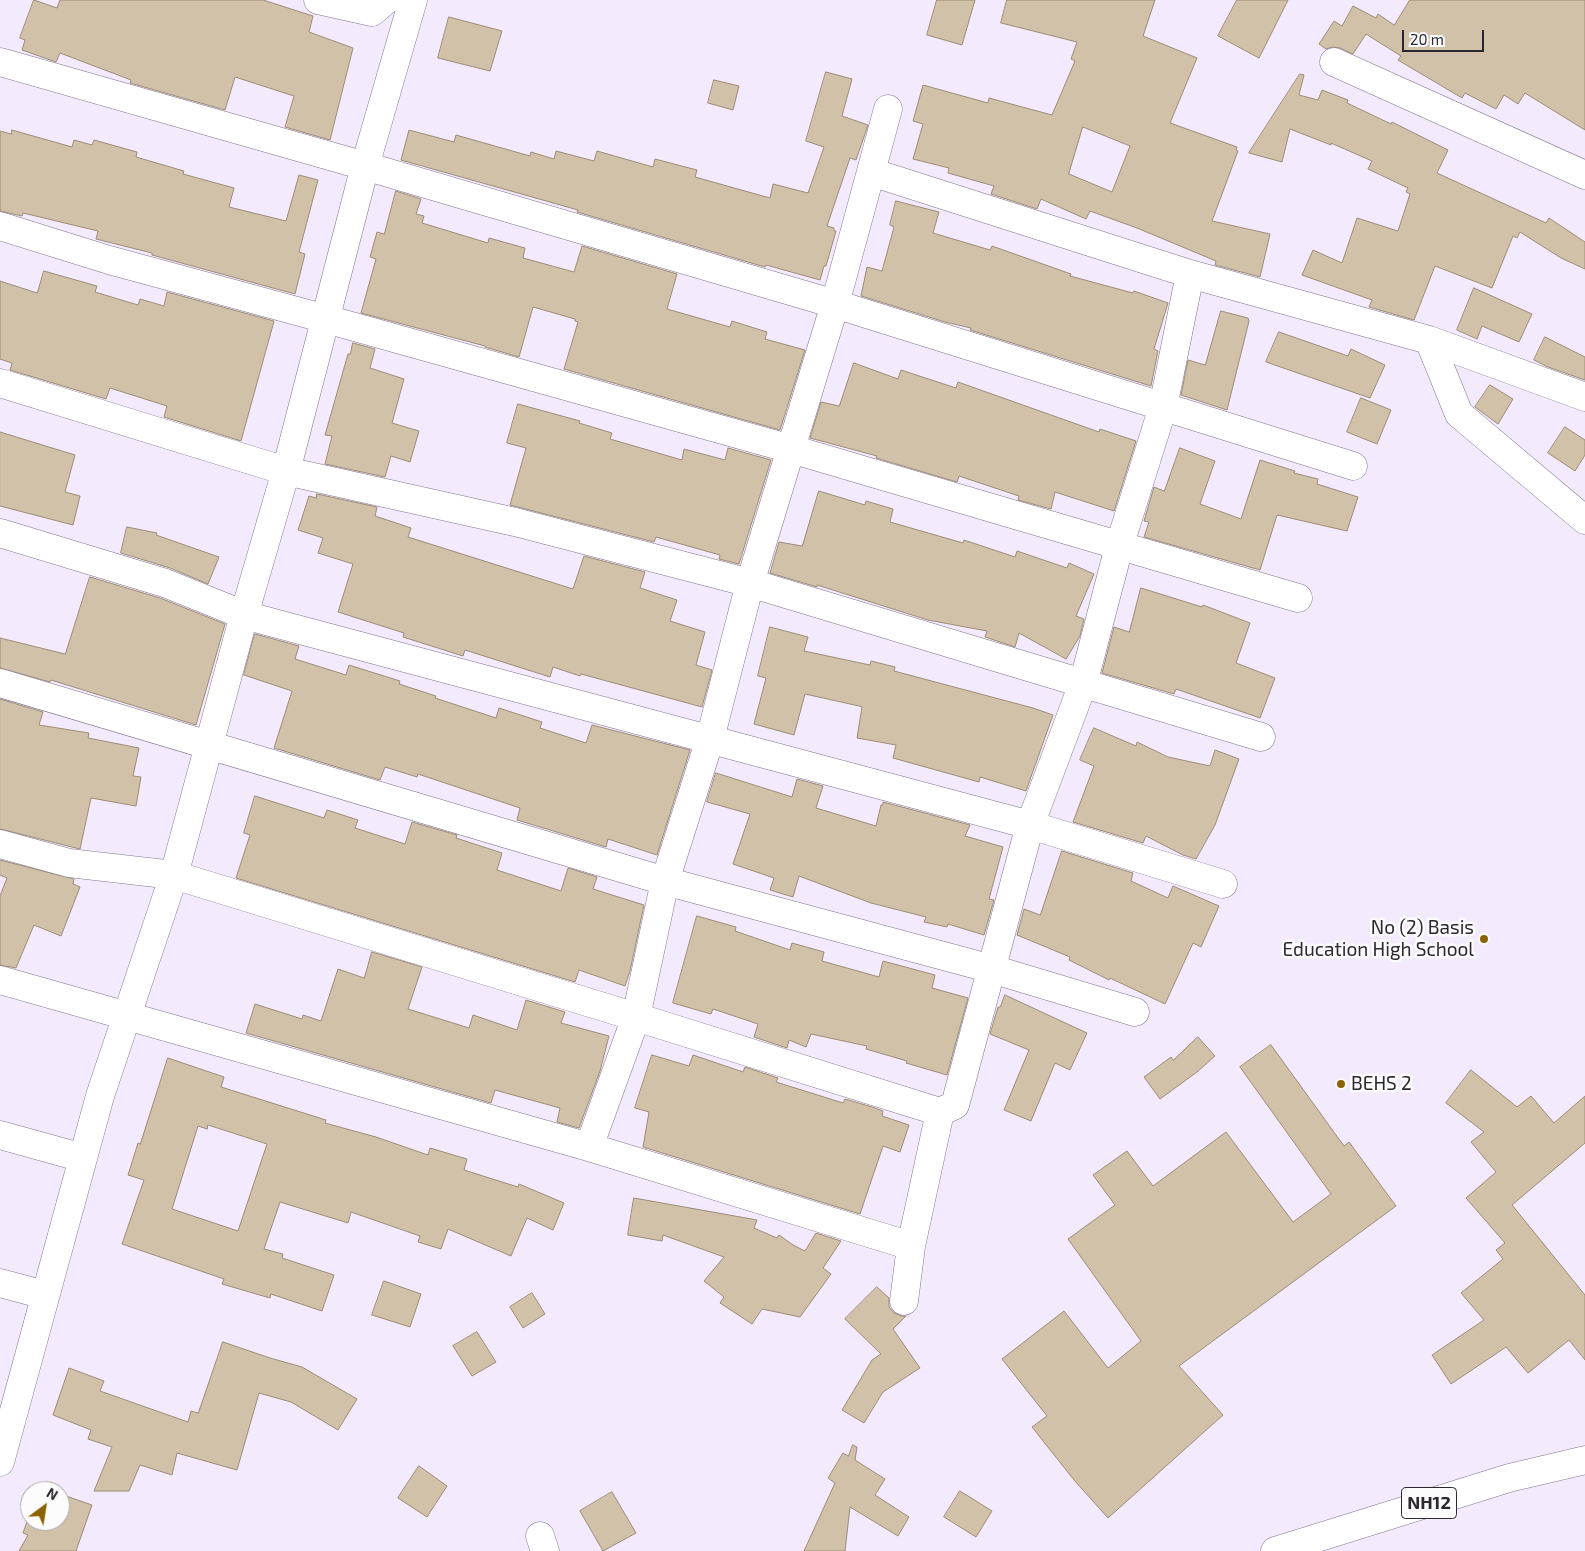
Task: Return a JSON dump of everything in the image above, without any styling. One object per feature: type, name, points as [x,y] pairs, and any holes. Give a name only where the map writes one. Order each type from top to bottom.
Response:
[{"type":"main road","points":[[318,0],[372,12],[386,0]]},
{"type":"main road","points":[[2,1445],[46,1296],[100,1096],[174,875],[244,615],[286,471],[365,166],[413,0]]},
{"type":"main road","points":[[0,62],[365,166],[834,304],[1353,466]]},
{"type":"main road","points":[[1334,62],[1585,175]]},
{"type":"main road","points":[[588,1147],[636,1017],[665,881],[710,739],[750,583],[834,304],[888,109]]},
{"type":"main road","points":[[871,172],[1190,274],[1429,340],[1585,397]]},
{"type":"main road","points":[[0,226],[109,260],[326,318],[790,449],[1298,598]]},
{"type":"main road","points":[[0,844],[69,862],[174,875],[940,1112],[954,1105],[1030,825],[1083,684],[1119,547],[1163,407],[1190,274]]},
{"type":"main road","points":[[1429,340],[1459,414],[1585,520]]},
{"type":"main road","points":[[0,383],[286,471],[515,522],[750,583],[1262,737]]},
{"type":"main road","points":[[0,533],[165,583],[244,615],[1030,825],[1223,884]]},
{"type":"main road","points":[[0,683],[665,881],[992,970],[1135,1012]]},
{"type":"main road","points":[[0,980],[588,1147],[911,1246]]},
{"type":"main road","points":[[904,1301],[911,1246],[940,1112]]},
{"type":"main road","points":[[0,1135],[83,1158]]},
{"type":"main road","points":[[0,1283],[46,1296]]},
{"type":"main road","name":"NH12","points":[[1275,1551],[1510,1478],[1585,1460]]},
{"type":"building","points":[[34,0],[57,8],[60,0],[263,0],[313,16],[309,32],[353,48],[330,140],[285,127],[294,96],[235,77],[225,110],[130,83],[131,80],[60,53],[56,62],[22,50],[25,40],[20,38]]},
{"type":"building","points":[[937,0],[975,0],[962,45],[927,35]]},
{"type":"building","points":[[1007,0],[1155,0],[1143,36],[1197,58],[1170,123],[1237,147],[1236,150],[1238,151],[1212,221],[1270,234],[1260,277],[1215,265],[1216,261],[1137,228],[1090,211],[1086,219],[1041,199],[1037,209],[991,194],[994,186],[948,173],[949,168],[913,159],[923,124],[913,121],[923,85],[988,103],[989,98],[1052,115],[1075,61],[1071,59],[1077,42],[1001,23]],"holes":[[[1083,127],[1130,146],[1112,192],[1069,174]]]},
{"type":"building","points":[[1237,0],[1288,0],[1259,58],[1218,36]]},
{"type":"building","points":[[1410,0],[1585,0],[1585,130],[1525,93],[1518,104],[1504,95],[1496,109],[1465,93],[1462,98],[1398,60],[1401,56],[1366,34],[1353,54],[1340,48],[1332,47],[1326,49],[1319,44],[1334,21],[1342,26],[1353,6],[1376,18],[1378,14],[1394,25]]},
{"type":"building","points":[[449,17],[502,31],[490,71],[438,58]]},
{"type":"building","points":[[826,72],[852,79],[842,116],[868,125],[856,160],[850,158],[827,226],[834,228],[834,231],[836,231],[820,280],[766,265],[765,267],[577,212],[578,210],[401,160],[409,130],[454,142],[456,135],[530,156],[531,152],[554,159],[556,151],[594,161],[597,151],[653,167],[655,159],[697,170],[695,177],[770,198],[773,184],[808,193],[824,147],[806,141]]},
{"type":"building","points":[[1300,74],[1304,75],[1299,95],[1318,100],[1322,90],[1348,100],[1347,103],[1391,124],[1392,122],[1448,150],[1437,173],[1546,223],[1549,218],[1585,242],[1585,269],[1561,258],[1520,232],[1517,238],[1513,236],[1492,288],[1435,266],[1414,320],[1369,307],[1372,300],[1302,275],[1313,250],[1342,263],[1357,218],[1398,231],[1410,194],[1406,192],[1408,188],[1368,169],[1372,161],[1331,143],[1331,145],[1290,129],[1282,162],[1249,153]]},
{"type":"building","points":[[714,80],[739,86],[733,110],[708,103]]},
{"type":"building","points":[[12,130],[72,147],[74,140],[92,145],[94,140],[137,152],[136,157],[184,171],[183,174],[234,188],[229,207],[286,221],[299,175],[318,180],[299,252],[305,254],[295,294],[96,239],[98,231],[23,213],[22,216],[0,211],[0,131],[11,134]]},
{"type":"building","points":[[396,191],[421,199],[416,214],[424,216],[422,223],[488,243],[489,238],[525,248],[523,258],[574,272],[582,246],[677,274],[667,309],[730,327],[732,321],[767,332],[765,339],[805,350],[780,430],[564,369],[578,322],[575,319],[533,307],[519,357],[361,313],[376,259],[370,257],[377,232],[384,234]]},
{"type":"building","points":[[896,201],[939,212],[933,233],[990,250],[992,246],[1071,274],[1070,276],[1133,293],[1134,291],[1168,303],[1154,349],[1158,351],[1151,386],[970,330],[971,328],[945,322],[861,296],[867,267],[882,271],[894,227],[890,225]]},
{"type":"building","points":[[44,271],[97,286],[95,292],[138,305],[140,299],[164,306],[167,292],[274,321],[241,441],[164,417],[167,406],[110,388],[106,399],[10,370],[12,363],[0,359],[0,281],[37,293]]},
{"type":"building","points":[[1474,288],[1532,314],[1519,342],[1482,326],[1477,339],[1457,330]]},
{"type":"building","points":[[1221,311],[1248,318],[1249,321],[1227,410],[1181,395],[1188,360],[1205,365]]},
{"type":"building","points":[[1279,332],[1348,356],[1351,349],[1385,365],[1370,398],[1266,362]]},
{"type":"building","points":[[1545,337],[1585,357],[1585,380],[1534,360]]},
{"type":"building","points":[[353,343],[375,349],[370,368],[404,379],[392,423],[419,431],[410,462],[391,456],[385,477],[325,464],[332,436],[325,435],[348,354],[350,354]]},
{"type":"building","points":[[854,363],[898,379],[901,370],[956,388],[958,382],[1099,432],[1100,429],[1136,441],[1114,511],[1055,492],[1051,509],[1018,500],[1019,496],[959,476],[957,482],[876,458],[877,456],[810,438],[821,402],[839,406]]},
{"type":"building","points":[[1490,385],[1513,399],[1498,424],[1475,407]]},
{"type":"building","points":[[1361,398],[1391,410],[1377,444],[1347,432]]},
{"type":"building","points":[[518,404],[580,421],[579,423],[612,433],[610,439],[682,460],[684,449],[725,460],[728,448],[771,460],[739,564],[719,559],[720,555],[656,537],[654,542],[510,505],[526,448],[507,443]]},
{"type":"building","points":[[1565,427],[1585,440],[1585,455],[1575,471],[1548,453]]},
{"type":"building","points":[[0,432],[75,455],[65,492],[80,496],[73,525],[0,506]]},
{"type":"building","points":[[1180,448],[1215,461],[1200,504],[1241,519],[1260,460],[1295,471],[1294,473],[1318,479],[1317,484],[1358,497],[1347,531],[1277,515],[1260,570],[1144,537],[1149,522],[1144,521],[1154,487],[1164,491]]},
{"type":"building","points":[[819,491],[865,505],[866,501],[893,509],[890,522],[963,543],[964,540],[1015,557],[1017,551],[1067,568],[1069,563],[1094,574],[1076,616],[1084,619],[1080,636],[1066,659],[1019,633],[1015,647],[985,637],[987,631],[928,620],[817,585],[817,587],[770,573],[779,542],[802,546]]},
{"type":"building","points":[[317,494],[377,507],[375,516],[411,528],[408,537],[573,589],[584,556],[645,572],[640,588],[677,600],[670,621],[705,632],[696,665],[712,670],[702,707],[581,674],[580,676],[553,667],[550,677],[465,650],[463,656],[403,637],[404,633],[338,612],[353,564],[318,553],[323,538],[298,530],[309,496],[316,498]]},
{"type":"building","points":[[127,527],[157,533],[156,535],[219,557],[208,584],[170,568],[121,553]]},
{"type":"building","points":[[90,577],[160,598],[225,624],[196,725],[51,680],[50,682],[0,668],[0,638],[65,654]]},
{"type":"building","points":[[1141,588],[1202,607],[1203,605],[1250,623],[1236,663],[1275,678],[1260,718],[1176,689],[1174,694],[1102,673],[1114,627],[1129,632]]},
{"type":"building","points":[[770,627],[808,637],[804,651],[870,665],[871,661],[895,667],[894,671],[1053,715],[1026,791],[980,777],[979,782],[893,758],[896,745],[857,738],[862,707],[859,706],[805,694],[794,735],[754,724],[766,678],[758,676]]},
{"type":"building","points":[[255,634],[299,646],[295,659],[346,675],[349,665],[400,681],[399,684],[436,696],[435,698],[496,718],[499,708],[542,722],[540,728],[586,743],[592,725],[690,750],[657,855],[608,839],[606,847],[517,820],[520,808],[418,774],[417,777],[385,767],[380,780],[274,748],[292,691],[244,675]]},
{"type":"building","points":[[0,699],[43,712],[39,725],[89,733],[88,738],[139,748],[133,776],[141,777],[136,806],[91,798],[80,849],[0,829]]},
{"type":"building","points":[[1094,728],[1136,746],[1137,742],[1168,757],[1210,766],[1215,750],[1239,759],[1215,825],[1196,859],[1183,855],[1146,836],[1143,843],[1073,822],[1094,766],[1080,760]]},
{"type":"building","points":[[716,773],[792,797],[797,779],[823,786],[816,808],[876,826],[883,802],[970,825],[965,836],[1003,847],[989,899],[994,900],[984,935],[948,924],[947,927],[924,922],[926,917],[871,903],[799,876],[793,897],[770,890],[774,878],[733,864],[750,814],[707,802]]},
{"type":"building","points":[[255,796],[324,818],[327,810],[358,820],[355,828],[405,844],[412,822],[457,835],[456,838],[502,853],[497,870],[561,891],[568,868],[597,877],[593,889],[644,905],[625,986],[579,970],[575,982],[236,878],[250,835],[244,833]]},
{"type":"building","points":[[1062,851],[1133,873],[1131,881],[1168,898],[1173,886],[1219,906],[1201,947],[1193,943],[1165,1004],[1110,978],[1109,980],[1069,960],[1070,957],[1017,935],[1024,909],[1040,915]]},
{"type":"building","points":[[0,860],[74,879],[73,884],[80,887],[61,936],[34,925],[16,968],[0,965],[0,896],[7,878],[0,875]]},
{"type":"building","points":[[697,916],[736,927],[735,931],[790,950],[792,943],[824,952],[822,961],[879,977],[883,961],[935,975],[932,988],[968,998],[947,1075],[866,1049],[867,1046],[811,1034],[806,1047],[789,1040],[787,1048],[754,1037],[758,1024],[713,1009],[711,1014],[673,1003]]},
{"type":"building","points":[[372,952],[422,967],[408,1009],[469,1028],[473,1015],[517,1030],[526,1000],[565,1012],[561,1023],[609,1036],[600,1071],[579,1128],[557,1122],[560,1108],[495,1090],[491,1103],[246,1033],[255,1004],[302,1019],[303,1015],[321,1021],[338,969],[364,978]]},
{"type":"building","points":[[1005,995],[1087,1033],[1070,1070],[1055,1063],[1031,1121],[1004,1110],[1029,1050],[990,1034],[998,1007],[1000,1007]]},
{"type":"building","points":[[1198,1037],[1215,1056],[1197,1072],[1160,1099],[1144,1077],[1171,1057],[1173,1060]]},
{"type":"building","points":[[1271,1045],[1344,1146],[1349,1142],[1396,1206],[1179,1366],[1223,1415],[1108,1518],[1074,1480],[1032,1427],[1047,1416],[1002,1359],[1064,1311],[1108,1368],[1141,1341],[1068,1239],[1115,1205],[1093,1175],[1127,1151],[1153,1186],[1226,1132],[1293,1222],[1331,1194],[1240,1067]]},
{"type":"building","points":[[652,1055],[689,1066],[693,1055],[743,1072],[745,1067],[778,1078],[776,1082],[843,1103],[845,1099],[872,1107],[883,1111],[882,1116],[909,1125],[900,1152],[883,1146],[860,1214],[643,1147],[649,1112],[635,1108]]},
{"type":"building","points":[[168,1058],[224,1077],[221,1087],[326,1120],[325,1123],[376,1137],[428,1155],[430,1148],[467,1159],[464,1170],[518,1187],[519,1184],[564,1203],[553,1230],[527,1218],[511,1256],[448,1229],[441,1249],[418,1242],[420,1236],[351,1212],[348,1223],[280,1202],[264,1249],[283,1254],[282,1258],[334,1275],[322,1311],[271,1294],[270,1298],[222,1284],[224,1279],[122,1244],[144,1180],[128,1175],[138,1143],[140,1144]],"holes":[[[208,1125],[267,1144],[238,1231],[172,1209],[198,1126],[207,1129]]]},
{"type":"building","points":[[1471,1070],[1517,1107],[1531,1096],[1554,1123],[1585,1096],[1585,1143],[1512,1205],[1585,1295],[1585,1360],[1569,1340],[1528,1373],[1506,1347],[1451,1384],[1432,1355],[1484,1320],[1461,1293],[1503,1259],[1496,1250],[1505,1243],[1466,1198],[1496,1172],[1471,1142],[1484,1132],[1446,1103]]},
{"type":"building","points":[[634,1198],[757,1220],[754,1228],[777,1238],[779,1235],[805,1251],[816,1233],[841,1241],[823,1268],[831,1274],[800,1317],[762,1309],[752,1324],[720,1303],[724,1297],[704,1281],[724,1257],[663,1235],[662,1241],[628,1235]]},
{"type":"building","points":[[384,1281],[421,1294],[410,1327],[372,1315]]},
{"type":"building","points":[[877,1287],[889,1298],[889,1307],[894,1313],[906,1316],[893,1329],[920,1368],[883,1392],[864,1423],[842,1410],[872,1360],[881,1354],[845,1319]]},
{"type":"building","points":[[532,1293],[545,1314],[523,1328],[510,1307]]},
{"type":"building","points":[[477,1332],[496,1362],[472,1376],[453,1346]]},
{"type":"building","points":[[223,1342],[302,1367],[357,1399],[338,1430],[291,1402],[259,1393],[237,1470],[177,1453],[172,1475],[140,1465],[129,1491],[94,1491],[112,1447],[88,1439],[91,1430],[53,1415],[69,1368],[104,1381],[100,1391],[188,1422],[191,1411],[198,1413]]},
{"type":"building","points":[[853,1445],[857,1447],[855,1460],[885,1479],[875,1495],[909,1517],[898,1536],[850,1507],[845,1551],[804,1551],[835,1483],[828,1478],[843,1453],[848,1456]]},
{"type":"building","points":[[419,1466],[447,1486],[427,1517],[398,1498]]},
{"type":"building","points":[[960,1491],[992,1511],[976,1537],[944,1517]]},
{"type":"building","points":[[612,1492],[636,1533],[603,1551],[580,1511]]},
{"type":"building","points":[[70,1497],[92,1505],[76,1551],[19,1551],[28,1535],[23,1533],[24,1531],[70,1531]]},
{"type":"place","name":"No (2) Basis Education High School","points":[[1484,939]]},
{"type":"place","name":"BEHS 2","points":[[1341,1084]]}]
